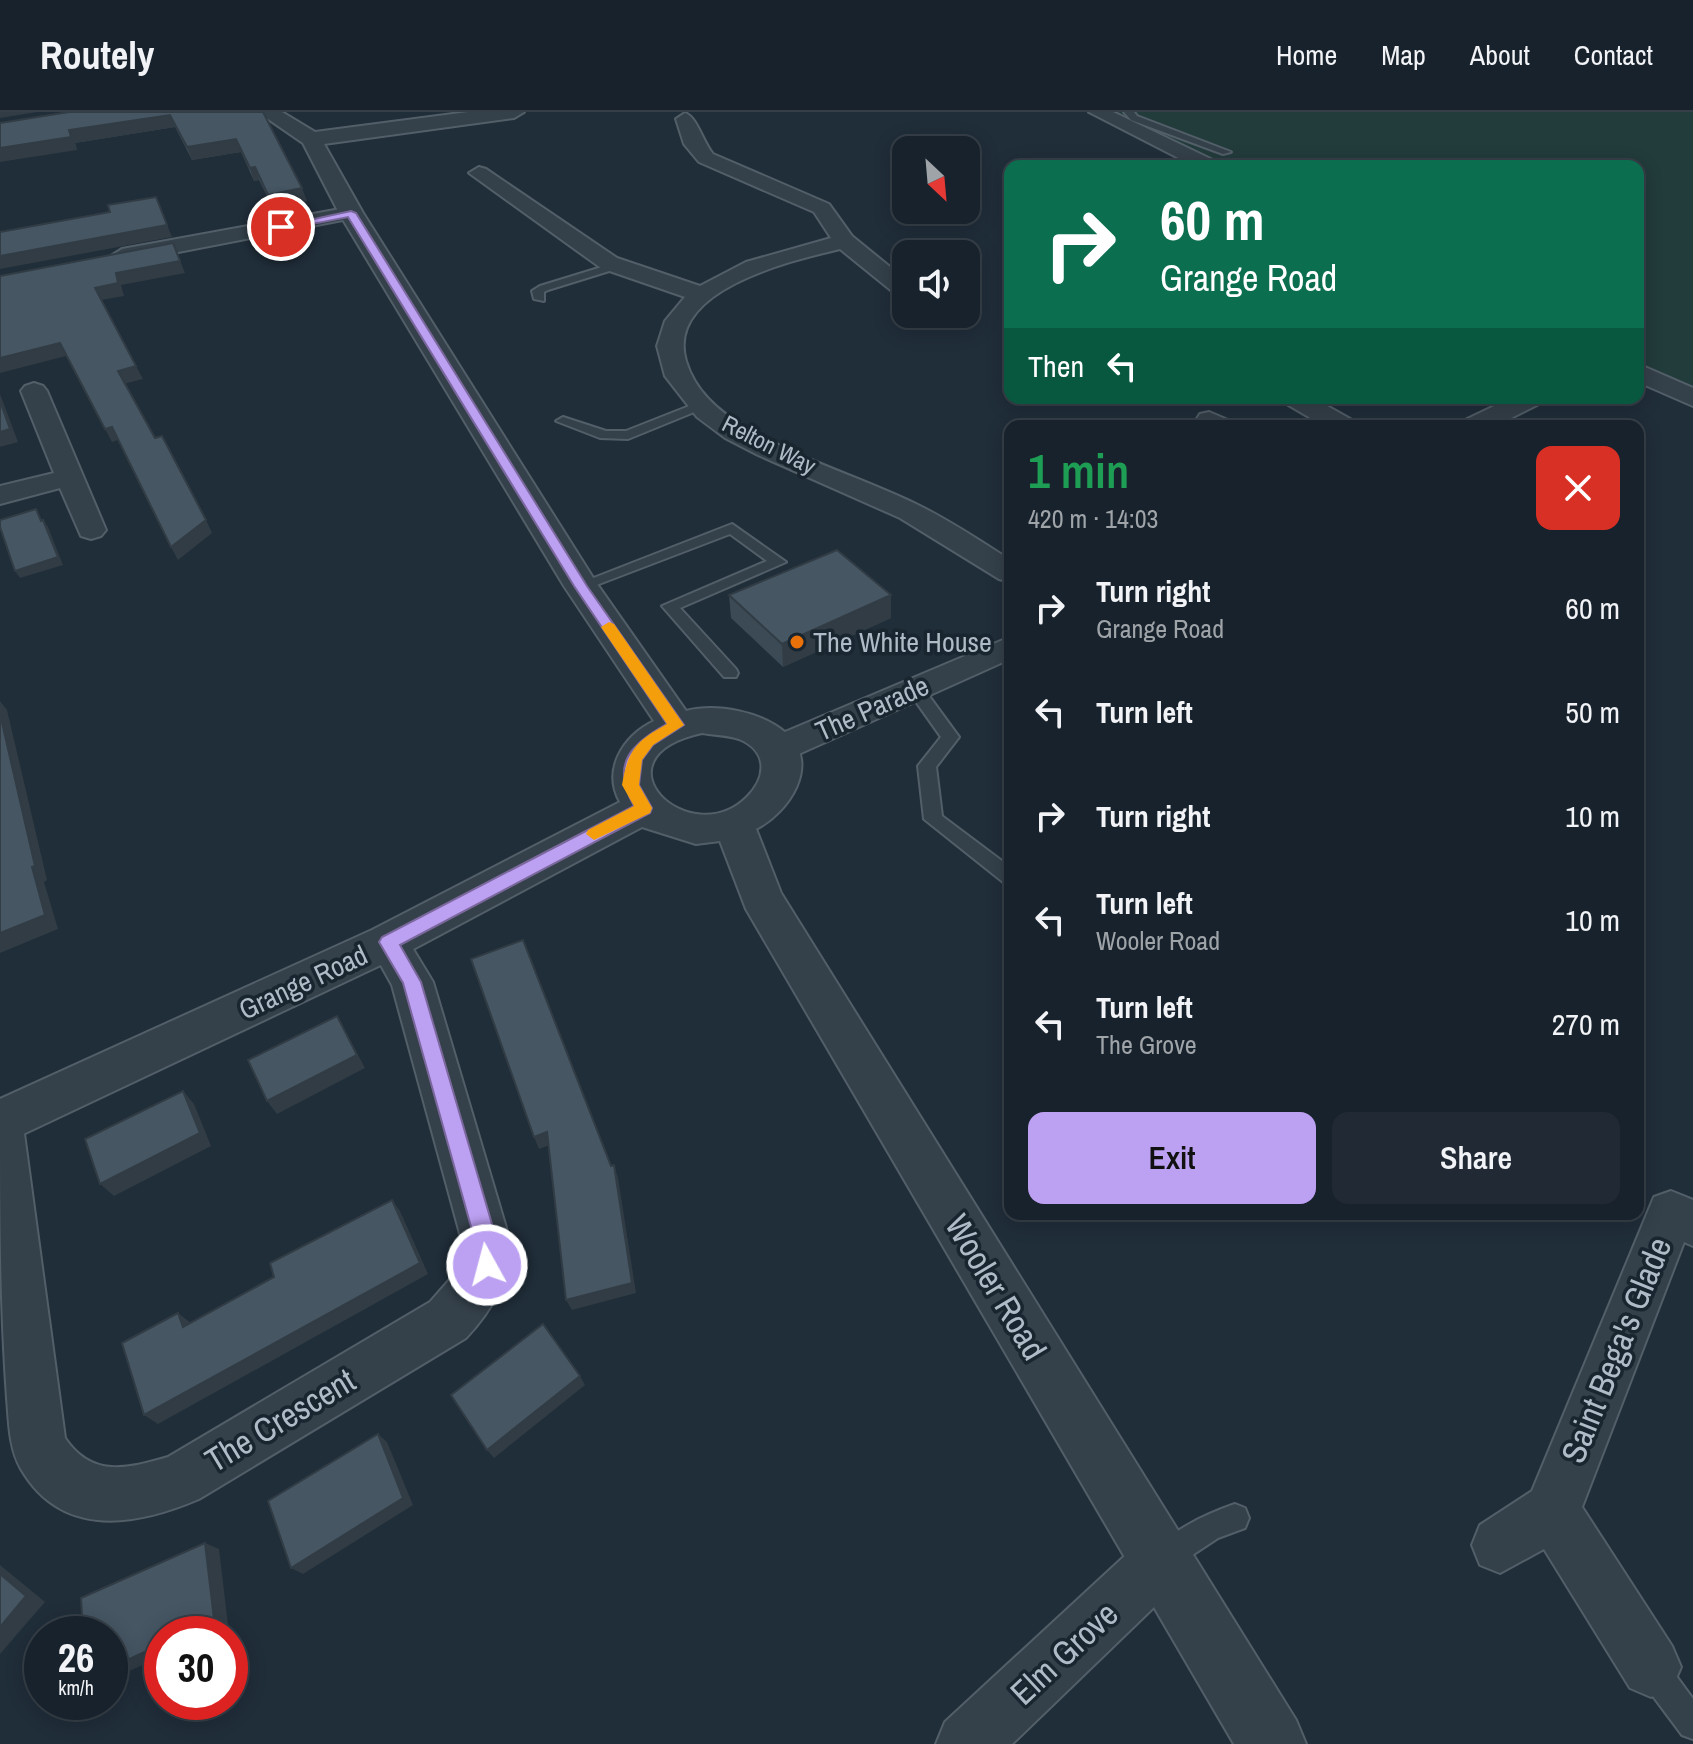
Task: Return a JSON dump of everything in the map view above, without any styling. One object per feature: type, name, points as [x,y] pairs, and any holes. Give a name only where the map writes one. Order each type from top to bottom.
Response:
[{"type":"street","points":[[268,112],[311,139],[351,213],[581,586],[676,725]]},
{"type":"street","points":[[311,139],[514,112]]},
{"type":"street","points":[[1098,112],[1194,160]]},
{"type":"street","points":[[685,119],[694,144],[706,158],[822,208],[844,241],[892,280]]},
{"type":"street","points":[[479,173],[615,266],[700,294],[765,263],[844,241]]},
{"type":"street","points":[[94,261],[351,213]]},
{"type":"street","name":"Relton Way","points":[[700,294],[677,320],[668,340],[670,361],[684,387],[714,419],[745,438],[932,523],[1004,569]]},
{"type":"street","points":[[1644,375],[1693,398]]},
{"type":"street","points":[[34,391],[91,530]]},
{"type":"street","points":[[1304,404],[1332,420]]},
{"type":"street","points":[[1486,420],[1520,404]]},
{"type":"street","points":[[0,495],[68,478]]},
{"type":"street","name":"The Parade","points":[[778,749],[1004,650]]},
{"type":"street","points":[[702,720],[729,720],[761,732],[778,749],[784,767],[784,778],[774,797],[757,813],[734,824],[697,828],[671,824],[644,808],[630,785],[634,759],[648,742],[676,725],[702,720]]},
{"type":"street","name":"Grange Road","points":[[0,1125],[388,942],[644,808]]},
{"type":"street","name":"Wooler Road","points":[[734,824],[761,897],[1272,1744]]},
{"type":"street","name":"The Crescent","points":[[0,1125],[39,1448],[48,1465],[65,1480],[94,1495],[136,1495],[180,1480],[448,1320],[474,1294],[487,1265],[486,1241],[412,982],[388,942]]},
{"type":"street","name":"Saint Bega's Glade","points":[[1552,1511],[1671,1213],[1693,1223]]},
{"type":"street","points":[[1500,1545],[1552,1511],[1651,1667]]},
{"type":"street","name":"Elm Grove","points":[[967,1744],[1161,1561]]},
{"type":"lane","points":[[1129,112],[1134,118],[1226,152]]},
{"type":"lane","points":[[540,299],[537,294],[544,288],[615,266]]},
{"type":"lane","points":[[563,421],[605,435],[628,435],[702,406]]},
{"type":"lane","points":[[581,586],[732,528],[778,562],[670,606],[730,673]]},
{"type":"lane","points":[[915,689],[950,737],[927,766],[933,819],[1004,872]]},
{"type":"lane","points":[[1161,1561],[1210,1527],[1235,1518]]},
{"type":"lane","points":[[1651,1667],[1693,1724]]},
{"type":"green space","points":[[1108,112],[1693,112],[1693,392],[1644,369],[1644,160],[1208,160]]},
{"type":"building","points":[[69,112],[263,112],[302,188],[268,195],[255,167],[250,168],[236,139],[187,147],[170,115],[69,130],[71,137],[0,148],[0,123]]},
{"type":"building","points":[[156,197],[167,225],[0,256],[0,232],[110,212],[108,205]]},
{"type":"building","points":[[173,243],[180,261],[116,273],[118,283],[95,288],[136,366],[118,371],[155,438],[162,436],[206,520],[171,547],[112,427],[105,429],[60,343],[0,358],[0,276]]},
{"type":"building","points":[[0,401],[10,429],[0,432]]},
{"type":"building","points":[[36,509],[58,557],[15,571],[0,520]]},
{"type":"building","points":[[837,550],[891,595],[782,644],[729,595]]},
{"type":"building","points":[[0,714],[45,915],[0,933]]},
{"type":"building","points":[[523,940],[611,1166],[614,1165],[632,1283],[566,1300],[547,1132],[534,1137],[471,959]]},
{"type":"building","points":[[337,1016],[357,1055],[267,1101],[248,1060]]},
{"type":"building","points":[[183,1091],[200,1133],[100,1184],[85,1139]]},
{"type":"building","points":[[392,1200],[420,1263],[144,1415],[122,1343],[178,1313],[183,1327],[274,1277],[270,1263]]},
{"type":"building","points":[[543,1324],[580,1376],[487,1450],[451,1395]]},
{"type":"building","points":[[378,1434],[403,1498],[291,1568],[268,1501]]},
{"type":"building","points":[[205,1543],[214,1616],[144,1616],[144,1652],[128,1660],[128,1616],[82,1616],[81,1598]]},
{"type":"building","points":[[0,1574],[26,1596],[0,1627]]},
{"type":"slow traffic","points":[[594,834],[644,808],[630,785],[634,759],[648,742],[676,725],[609,627]]},
{"type":"place","name":"The White House","points":[[797,642]]},
{"type":"route","points":[[281,227],[351,213],[581,586],[676,725],[648,742],[634,759],[630,785],[644,808],[388,942],[412,982],[486,1241],[487,1265]]}]
